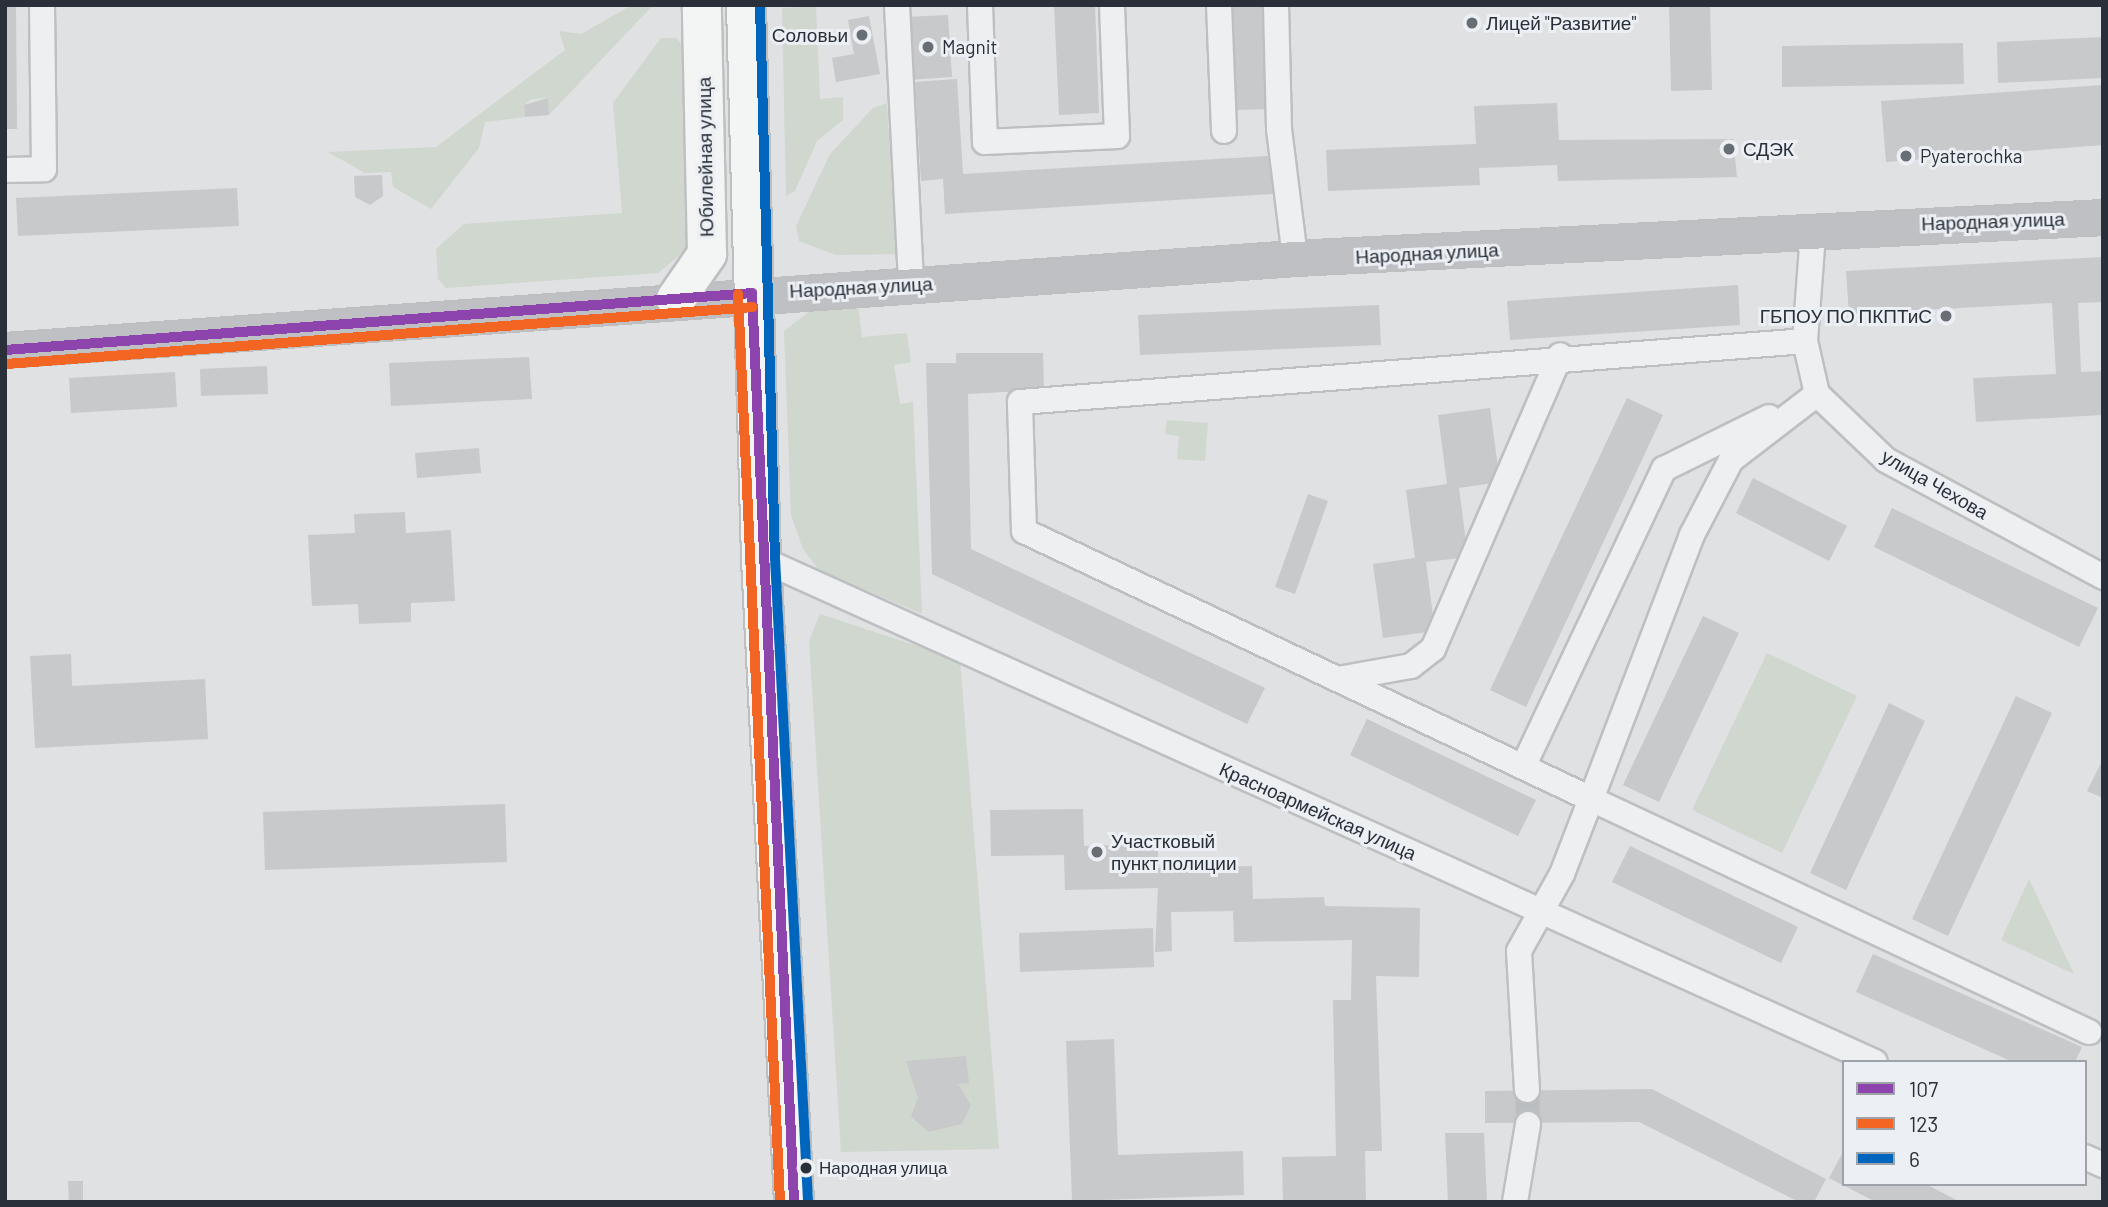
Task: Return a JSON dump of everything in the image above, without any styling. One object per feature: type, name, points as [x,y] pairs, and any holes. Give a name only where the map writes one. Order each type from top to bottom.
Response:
[{"type":"main road","name":"Юбилейная улица","points":[[676,299],[707,254],[702,5]]},
{"type":"main road","points":[[746,5],[761,559],[794,1202]]},
{"type":"street","points":[[5,170],[44,169],[41,5]]},
{"type":"street","points":[[897,5],[911,284]]},
{"type":"street","points":[[979,5],[985,142],[1117,136],[1112,5]]},
{"type":"street","points":[[1219,5],[1224,131]]},
{"type":"street","points":[[1276,5],[1279,128],[1296,258]]},
{"type":"street","name":"Народная улица","points":[[5,350],[752,293],[1296,258],[2103,217]]},
{"type":"street","points":[[1798,231],[1812,247],[1805,341],[1817,394]]},
{"type":"street","points":[[1805,341],[1560,355],[1020,402],[1024,531],[2089,1032]]},
{"type":"street","points":[[1338,680],[1411,666],[1433,649],[1560,355]]},
{"type":"street","points":[[1523,767],[1664,469],[1817,394]]},
{"type":"street","points":[[1527,1090],[1519,950],[1540,911],[1591,799],[1692,535],[1731,460],[1817,394]]},
{"type":"street","name":"улица Чехова","points":[[1817,394],[1886,460],[2103,577]]},
{"type":"street","name":"Красноармейская улица","points":[[761,559],[1871,1060]]},
{"type":"street","points":[[1515,1202],[1528,1124]]},
{"type":"shaded area","points":[[632,5],[653,5],[549,115],[548,98],[532,99],[524,105],[525,117],[485,122],[479,148],[431,209],[393,187],[391,172],[365,173],[328,152],[436,147],[565,50],[559,31],[581,34]]},
{"type":"shaded area","points":[[816,6],[820,99],[843,97],[843,120],[817,141],[795,191],[786,196],[782,8]]},
{"type":"shaded area","points":[[661,38],[676,38],[690,52],[692,245],[658,273],[446,288],[438,279],[436,249],[464,224],[622,213],[613,103]]},
{"type":"shaded area","points":[[887,103],[896,254],[836,255],[799,241],[796,226],[830,154],[873,108]]},
{"type":"shaded area","points":[[858,304],[862,337],[907,333],[911,362],[894,365],[900,404],[913,402],[922,614],[819,570],[803,549],[791,515],[784,331],[814,308]]},
{"type":"shaded area","points":[[1167,420],[1208,423],[1205,461],[1177,459],[1179,436],[1165,434]]},
{"type":"shaded area","points":[[820,614],[960,660],[999,1149],[841,1152],[809,641]]},
{"type":"shaded area","points":[[1767,653],[1857,696],[1782,853],[1692,810]]},
{"type":"shaded area","points":[[2029,879],[2074,974],[2001,940]]},
{"type":"building","points":[[5,5],[16,5],[17,129],[5,129]]},
{"type":"building","points":[[1054,5],[1095,5],[1099,113],[1059,115]]},
{"type":"building","points":[[1231,5],[1273,5],[1276,109],[1234,110]]},
{"type":"building","points":[[1669,5],[1710,5],[1712,90],[1671,91]]},
{"type":"building","name":"Magnit","points":[[948,15],[952,77],[908,80],[904,17]]},
{"type":"building","points":[[869,16],[880,74],[836,82],[832,58],[854,54],[848,20]]},
{"type":"building","points":[[2103,37],[2103,78],[1998,83],[1997,42]]},
{"type":"building","points":[[1963,43],[1964,84],[1782,87],[1782,46]]},
{"type":"building","points":[[957,79],[963,174],[1285,155],[1287,193],[945,214],[943,179],[921,181],[915,82]]},
{"type":"building","points":[[2103,85],[2103,145],[1886,162],[1881,101]]},
{"type":"building","points":[[548,98],[549,115],[525,117],[524,105]]},
{"type":"building","points":[[1557,103],[1559,140],[1733,139],[1737,177],[1558,181],[1557,165],[1479,168],[1480,185],[1328,191],[1326,150],[1476,144],[1474,106]]},
{"type":"building","points":[[382,175],[383,196],[370,205],[355,197],[354,176]]},
{"type":"building","points":[[237,188],[239,226],[18,236],[16,198]]},
{"type":"building","points":[[2103,257],[2103,302],[2078,303],[2081,372],[2103,371],[2103,415],[1976,422],[1973,378],[2056,374],[2052,303],[1849,314],[1846,271]]},
{"type":"building","points":[[1738,285],[1740,325],[1510,340],[1507,301]]},
{"type":"building","points":[[1379,305],[1381,345],[1140,355],[1138,315]]},
{"type":"building","points":[[956,353],[1043,353],[1044,390],[968,394],[971,549],[1265,688],[1247,724],[932,574],[926,363],[956,363]]},
{"type":"building","points":[[529,357],[532,399],[391,406],[389,363]]},
{"type":"building","points":[[267,366],[268,394],[201,396],[200,369]]},
{"type":"building","points":[[175,372],[177,407],[71,413],[69,378]]},
{"type":"building","points":[[1627,398],[1663,415],[1526,707],[1490,690]]},
{"type":"building","points":[[1490,408],[1500,482],[1459,488],[1468,557],[1426,562],[1435,631],[1383,638],[1373,564],[1415,558],[1406,490],[1447,484],[1438,415]]},
{"type":"building","points":[[479,448],[481,473],[417,478],[415,453]]},
{"type":"building","points":[[1753,478],[1847,526],[1829,561],[1736,513]]},
{"type":"building","points":[[1308,494],[1328,501],[1295,594],[1275,587]]},
{"type":"building","points":[[1892,508],[2098,608],[2079,647],[1874,547]]},
{"type":"building","points":[[405,512],[406,533],[451,530],[455,601],[411,603],[411,622],[359,624],[358,604],[312,606],[308,535],[355,533],[354,514]]},
{"type":"building","points":[[1703,616],[1739,633],[1659,802],[1623,785]]},
{"type":"building","points":[[71,654],[72,686],[205,679],[208,739],[35,748],[30,656]]},
{"type":"building","points":[[2016,696],[2052,713],[1948,936],[1912,919]]},
{"type":"building","points":[[1889,703],[1925,721],[1846,890],[1810,873]]},
{"type":"building","points":[[1367,719],[1536,800],[1518,836],[1350,755]]},
{"type":"building","points":[[2103,759],[2103,798],[2087,791]]},
{"type":"building","points":[[505,804],[507,862],[265,870],[263,812]]},
{"type":"building","points":[[1083,809],[1084,846],[1158,844],[1158,868],[1252,866],[1253,899],[1324,897],[1325,906],[1420,908],[1419,977],[1376,976],[1382,1151],[1365,1151],[1366,1202],[1283,1202],[1282,1157],[1336,1156],[1333,1000],[1351,1000],[1352,940],[1234,942],[1233,911],[1171,912],[1172,951],[1155,952],[1158,888],[1065,890],[1064,855],[991,856],[990,810]]},
{"type":"building","points":[[1630,846],[1798,927],[1781,963],[1612,882]]},
{"type":"building","points":[[1153,928],[1154,967],[1020,972],[1019,933]]},
{"type":"building","points":[[1873,954],[2082,1047],[2076,1060],[2009,1060],[1856,992]]},
{"type":"building","points":[[1114,1039],[1118,1155],[1243,1151],[1244,1195],[1072,1201],[1066,1041]]},
{"type":"building","points":[[966,1056],[969,1083],[958,1084],[971,1105],[962,1124],[928,1132],[911,1116],[918,1098],[906,1061]]},
{"type":"building","points":[[1652,1089],[1826,1179],[1814,1202],[1799,1202],[1639,1122],[1485,1123],[1485,1091]]},
{"type":"building","points":[[1445,1133],[1484,1133],[1487,1202],[1448,1202]]},
{"type":"building","points":[[1842,1154],[1842,1185],[1829,1178]]},
{"type":"building","points":[[68,1181],[83,1181],[83,1202],[69,1202]]},
{"type":"building","points":[[1845,1186],[1930,1186],[1960,1202],[1876,1202]]},
{"type":"tunnel","points":[[1527,1090],[1528,1124]]},
{"type":"transit line","name":"6","points":[[760,5],[775,558],[808,1201]]},
{"type":"transit line","name":"107","points":[[752,293],[794,1202]]},
{"type":"transit line","name":"107","points":[[5,350],[752,293]]},
{"type":"transit line","name":"123","points":[[738,294],[780,1202]]},
{"type":"transit line","name":"123","points":[[6,364],[753,307]]},
{"type":"place","name":"Лицей \"Развитие\"","points":[[1472,23]]},
{"type":"place","name":"Соловьи","points":[[862,35]]},
{"type":"place","name":"Magnit","points":[[928,47]]},
{"type":"place","name":"СДЭК","points":[[1729,149]]},
{"type":"place","name":"Pyaterochka","points":[[1906,156]]},
{"type":"place","name":"ГБПОУ ПО ПКПТиС","points":[[1946,316]]},
{"type":"place","name":"Участковый пункт полиции","points":[[1097,852]]},
{"type":"place","name":"Народная улица","points":[[806,1168]]}]
